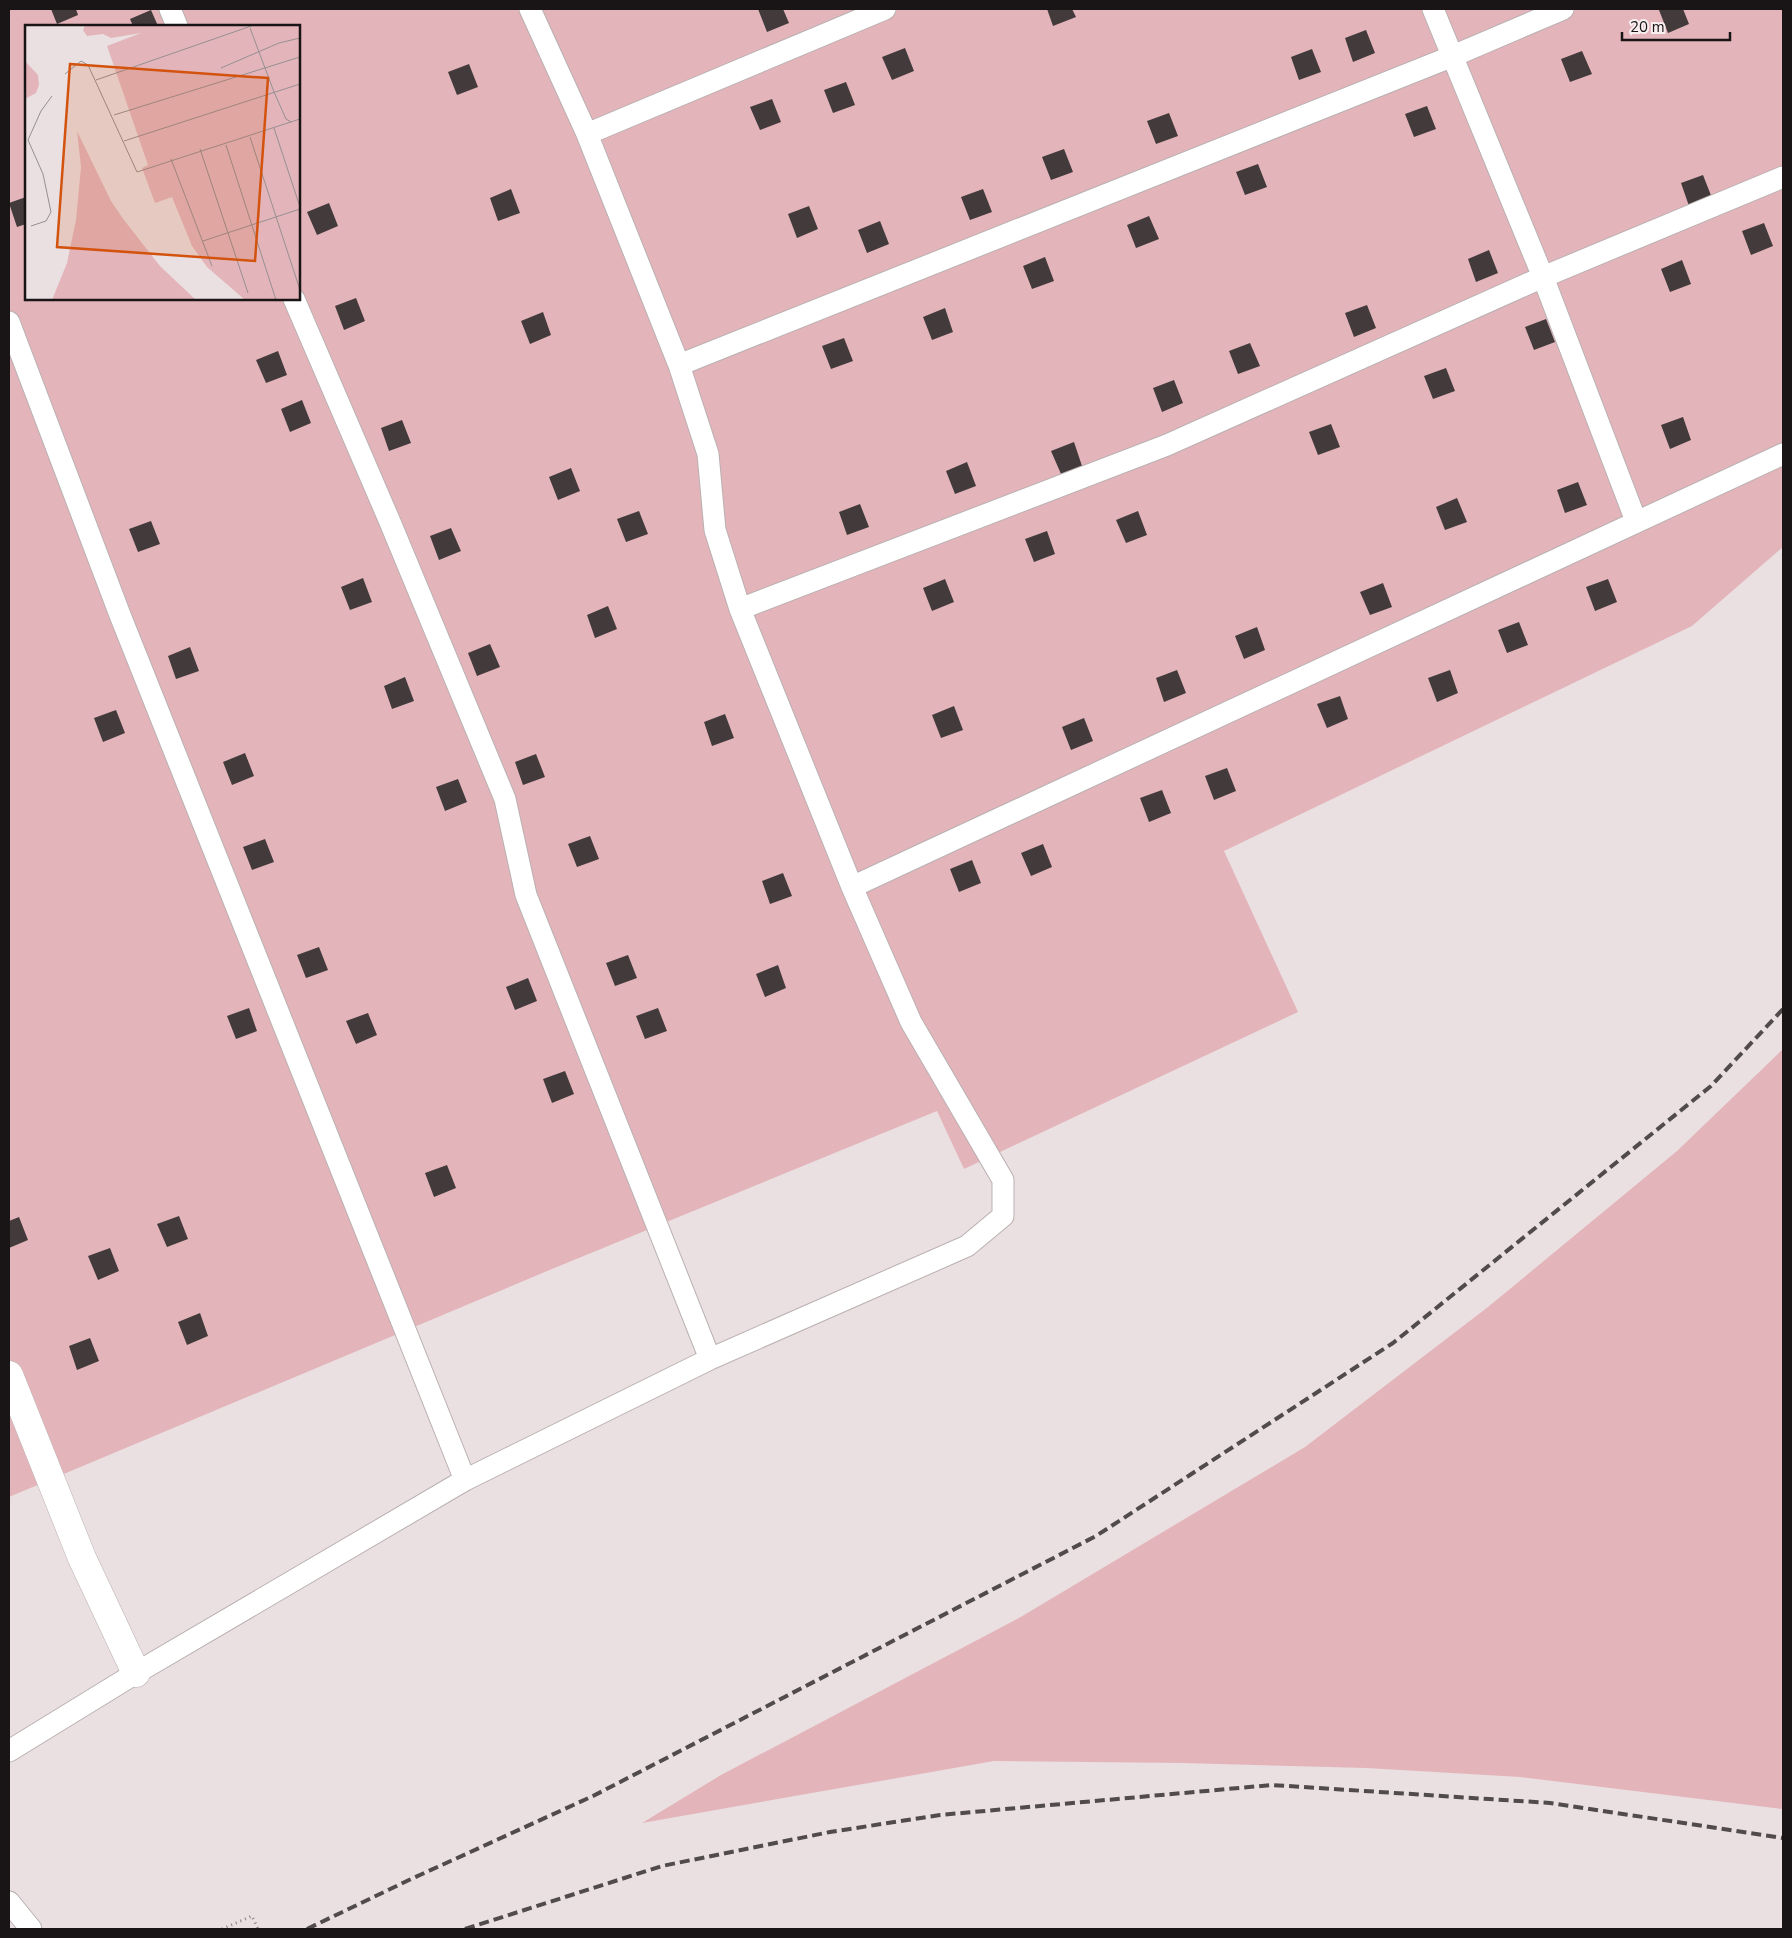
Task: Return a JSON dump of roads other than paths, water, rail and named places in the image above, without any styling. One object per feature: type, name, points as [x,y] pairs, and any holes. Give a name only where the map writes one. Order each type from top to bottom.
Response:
[{"type":"street","points":[[9,1375],[82,1558],[136,1673]]},
{"type":"lane","points":[[170,9],[177,25]]},
{"type":"lane","points":[[9,1751],[136,1673],[465,1480],[710,1359],[967,1246],[1002,1216],[1003,1180],[912,1022],[852,887],[740,609],[715,530],[708,454],[679,365],[587,134],[530,9]]},
{"type":"lane","points":[[587,134],[885,9]]},
{"type":"lane","points":[[1433,9],[1543,277],[1636,522]]},
{"type":"lane","points":[[679,365],[1453,56],[1563,9]]},
{"type":"lane","points":[[740,609],[1168,445],[1543,277],[1783,177]]},
{"type":"lane","points":[[294,300],[390,522],[504,799],[526,895],[710,1359]]},
{"type":"lane","points":[[9,322],[123,625],[465,1480]]},
{"type":"lane","points":[[852,887],[1783,454]]},
{"type":"lane","points":[[9,1902],[31,1929]]},
{"type":"railway","points":[[307,1929],[593,1796],[1096,1536],[1393,1343],[1711,1086],[1783,1009]]},
{"type":"railway","points":[[465,1929],[662,1866],[830,1832],[940,1815],[1272,1785],[1550,1803],[1783,1838]]}]
